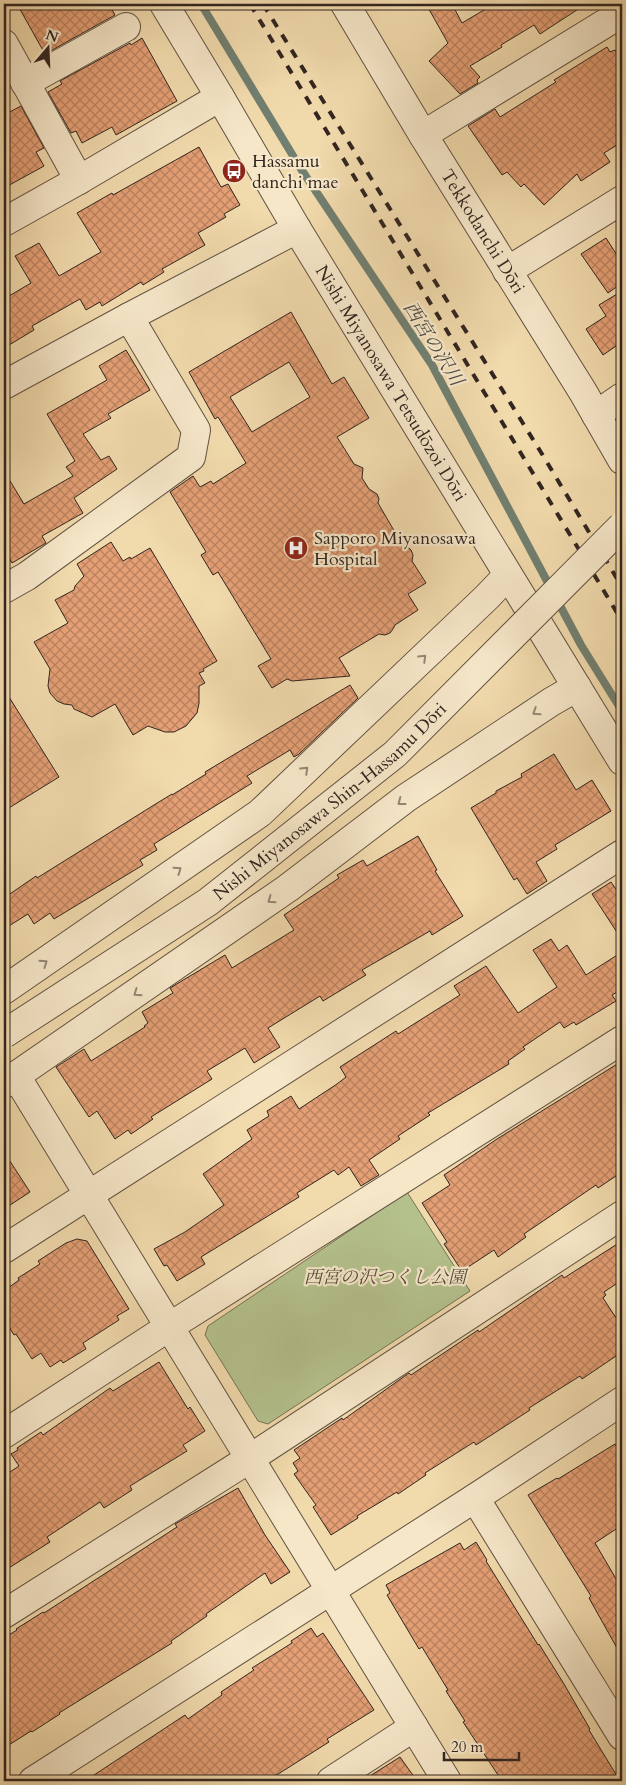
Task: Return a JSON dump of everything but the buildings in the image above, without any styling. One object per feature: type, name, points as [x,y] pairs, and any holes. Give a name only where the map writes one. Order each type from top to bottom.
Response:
[{"type":"street","name":"Nishi Miyanosawa Tetsudōzoi Dōri","points":[[164,4],[297,229],[507,576],[622,761]]},
{"type":"street","name":"Tekkodanchi Dōri","points":[[345,4],[622,460]]},
{"type":"street","points":[[424,135],[622,13]]},
{"type":"street","points":[[25,83],[126,27]]},
{"type":"street","points":[[4,44],[79,180]]},
{"type":"street","points":[[4,222],[220,97]]},
{"type":"street","points":[[507,271],[622,200]]},
{"type":"street","points":[[4,385],[297,229]]},
{"type":"street","points":[[4,590],[27,576],[191,457],[196,430],[129,317]]},
{"type":"street","points":[[596,415],[622,397]]},
{"type":"street","name":"Nishi Miyanosawa Shin-Hassamu Dōri","points":[[4,1034],[208,902],[395,754],[622,526]]},
{"type":"street","points":[[4,990],[260,813],[507,576]]},
{"type":"street","points":[[447,1781],[88,1194],[10,1080],[288,888],[406,798],[551,702],[577,687]]},
{"type":"street","points":[[4,1249],[622,854]]},
{"type":"street","points":[[4,1434],[169,1327],[622,1040]]},
{"type":"street","points":[[4,1614],[249,1459],[622,1215]]},
{"type":"street","points":[[33,1781],[620,1407]]},
{"type":"street","points":[[475,1498],[622,1736]]},
{"type":"street","points":[[331,1781],[414,1727]]},
{"type":"green space","name":"西宮の沢つくし公園","points":[[407,1192],[470,1291],[268,1424],[258,1421],[205,1335],[208,1326]]},
{"type":"waterway","name":"西宮の沢川","points":[[201,4],[301,169],[432,365],[581,645],[622,711]]},
{"type":"railway","points":[[250,4],[622,621]]},
{"type":"railway","points":[[263,4],[542,454],[622,587]]},
{"type":"place","name":"Hassamu danchi mae","points":[[234,171]]},
{"type":"place","name":"Sapporo Miyanosawa Hospital","points":[[296,548]]}]
